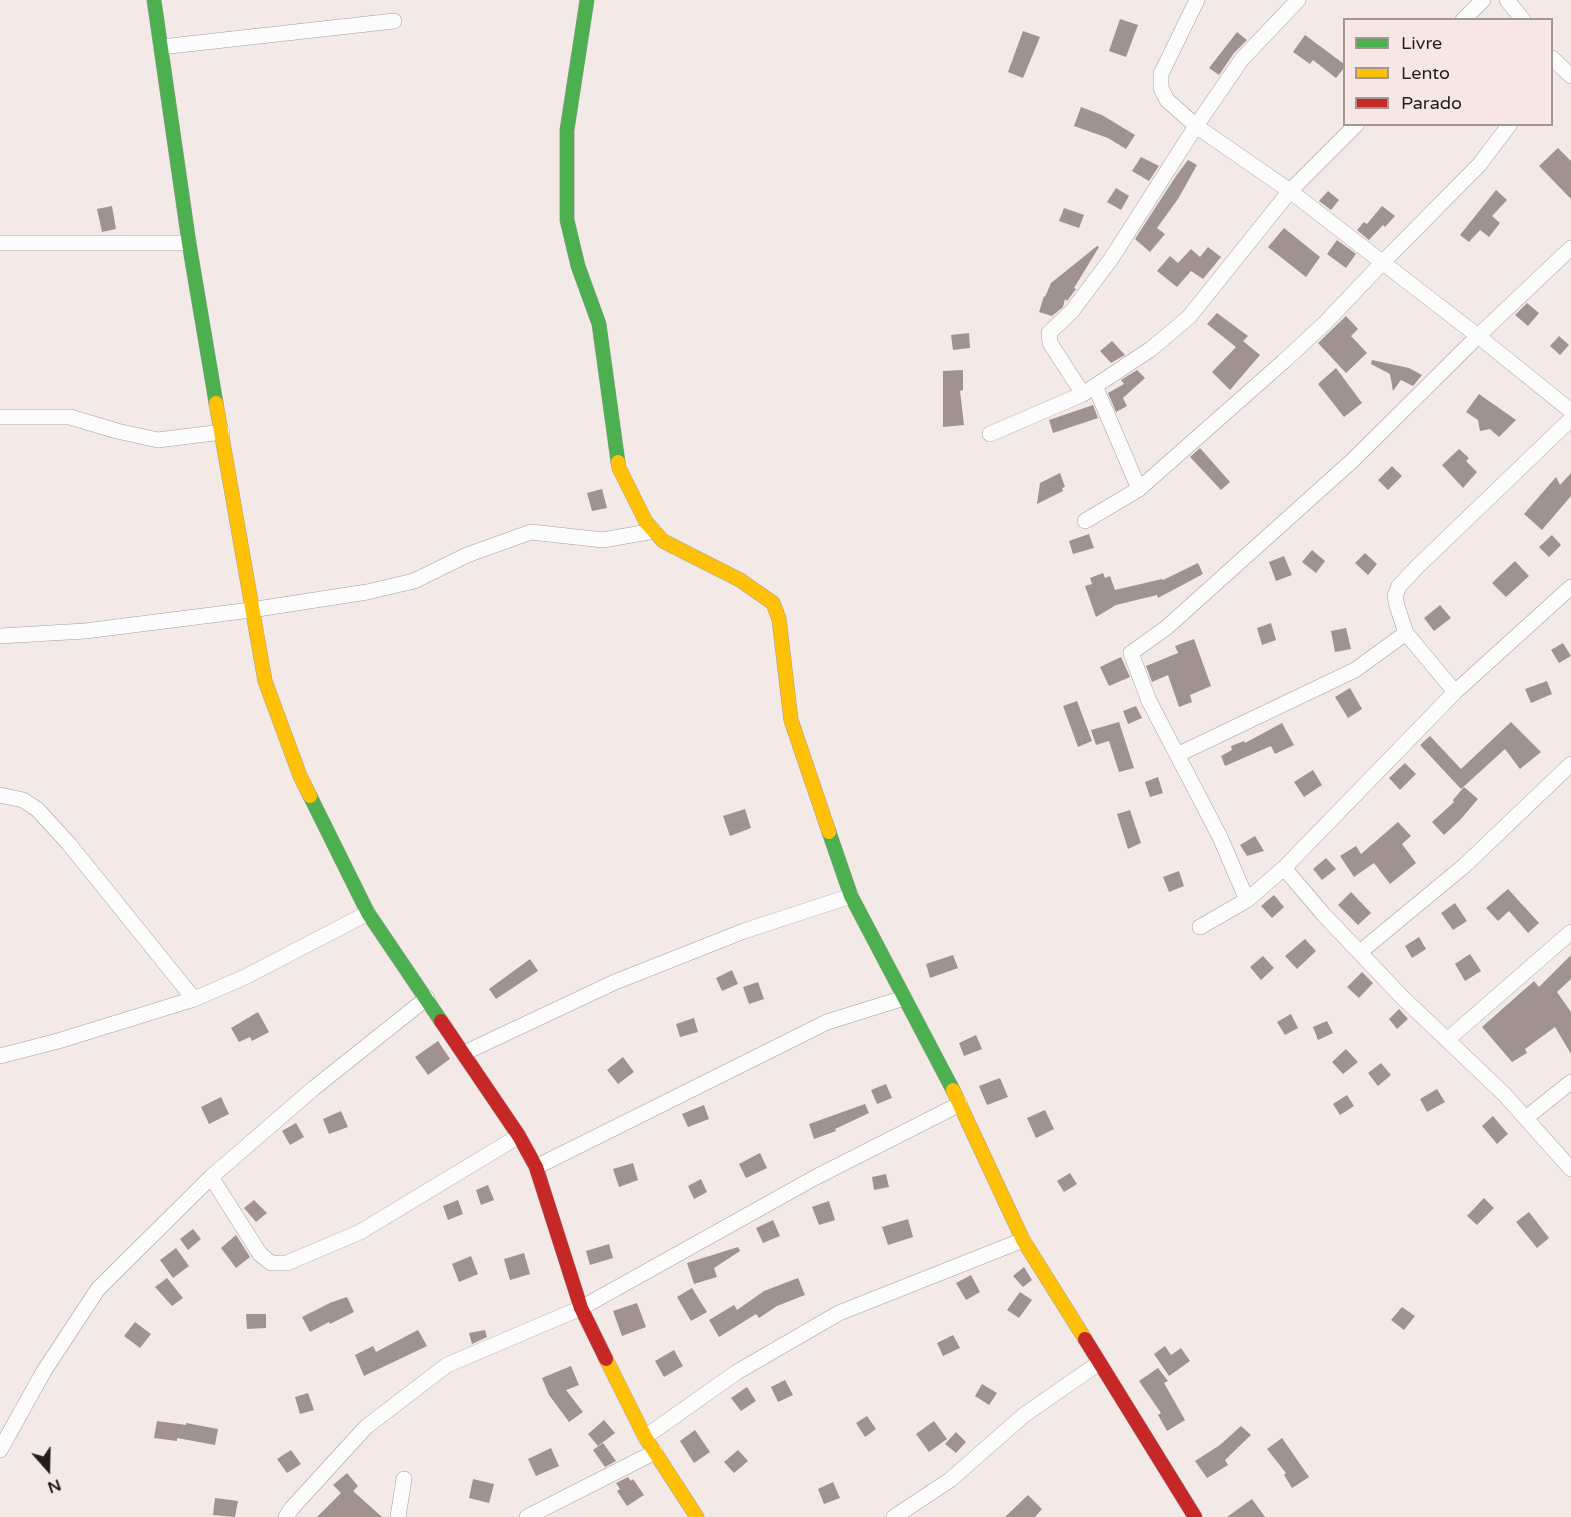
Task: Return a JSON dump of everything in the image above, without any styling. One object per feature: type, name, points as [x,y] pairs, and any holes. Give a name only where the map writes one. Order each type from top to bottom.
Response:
[{"type":"street","points":[[154,0],[189,243],[251,610],[266,681],[300,776],[368,913],[519,1136],[536,1167],[581,1308],[645,1437],[697,1517]]},
{"type":"street","points":[[587,0],[567,130],[567,220],[578,266],[599,324],[619,468],[646,522],[663,541],[740,580],[773,603],[779,619],[791,720],[852,896],[960,1104],[1023,1240],[1196,1517]]},
{"type":"street","points":[[1197,0],[1161,74],[1161,88],[1167,100],[1196,126],[1290,191],[1571,411]]},
{"type":"street","points":[[1139,489],[1089,390],[1050,343],[1049,333],[1072,310],[1111,259],[1242,59],[1298,0]]},
{"type":"street","points":[[1465,18],[1483,0]]},
{"type":"street","points":[[1510,2],[1522,18]]},
{"type":"street","points":[[161,47],[394,21]]},
{"type":"street","points":[[1553,60],[1571,76]]},
{"type":"street","points":[[990,434],[1089,390],[1151,349],[1189,317],[1290,191],[1355,126]]},
{"type":"street","points":[[1085,521],[1139,489],[1291,355],[1479,165],[1508,126]]},
{"type":"street","points":[[0,243],[189,243]]},
{"type":"street","points":[[1247,900],[1220,837],[1149,701],[1131,653],[1166,628],[1353,460],[1571,248]]},
{"type":"street","points":[[0,417],[70,417],[158,440],[222,432]]},
{"type":"street","points":[[1455,692],[1406,633],[1395,596],[1399,586],[1571,419]]},
{"type":"street","points":[[0,636],[85,631],[251,610],[367,592],[414,581],[468,555],[531,532],[603,540],[654,531]]},
{"type":"street","points":[[1200,927],[1247,900],[1284,868],[1455,692],[1571,587]]},
{"type":"street","points":[[1177,755],[1355,670],[1406,633]]},
{"type":"street","points":[[1360,952],[1464,866],[1571,764]]},
{"type":"street","points":[[0,795],[23,800],[37,809],[69,844],[194,999]]},
{"type":"street","points":[[1284,868],[1324,915],[1402,997],[1527,1118],[1571,1169]]},
{"type":"street","points":[[464,1053],[615,982],[744,931],[852,896]]},
{"type":"street","points":[[0,1056],[58,1041],[194,999],[245,977],[368,913]]},
{"type":"street","points":[[1447,1040],[1571,933]]},
{"type":"street","points":[[0,1450],[44,1371],[98,1289],[211,1177],[314,1088],[427,998]]},
{"type":"street","points":[[536,1167],[827,1022],[904,998]]},
{"type":"street","points":[[1527,1118],[1571,1082]]},
{"type":"street","points":[[286,1517],[366,1427],[447,1365],[581,1308],[816,1177],[960,1104]]},
{"type":"street","points":[[211,1177],[260,1254],[271,1263],[287,1263],[360,1232],[519,1136]]},
{"type":"street","points":[[645,1437],[737,1372],[839,1313],[1023,1240]]},
{"type":"street","points":[[894,1517],[950,1480],[1024,1415],[1099,1363]]},
{"type":"street","points":[[526,1517],[655,1452]]},
{"type":"street","points":[[398,1517],[404,1479]]},
{"type":"building","points":[[1120,19],[1138,25],[1126,57],[1109,51]]},
{"type":"building","points":[[1023,31],[1040,37],[1023,78],[1008,72]]},
{"type":"building","points":[[1237,32],[1247,40],[1234,53],[1219,75],[1209,68]]},
{"type":"building","points":[[1305,35],[1343,63],[1343,69],[1336,78],[1313,60],[1310,64],[1293,52]]},
{"type":"building","points":[[1081,107],[1102,115],[1135,135],[1126,149],[1108,138],[1074,126]]},
{"type":"building","points":[[1558,148],[1571,161],[1571,199],[1539,166]]},
{"type":"building","points":[[1141,157],[1159,166],[1149,181],[1132,171]]},
{"type":"building","points":[[1188,160],[1197,165],[1178,199],[1157,228],[1165,234],[1150,252],[1135,239]]},
{"type":"building","points":[[1116,188],[1129,196],[1121,210],[1107,202]]},
{"type":"building","points":[[1496,190],[1507,200],[1492,216],[1500,223],[1489,237],[1480,230],[1469,242],[1460,235]]},
{"type":"building","points":[[1328,191],[1339,200],[1331,210],[1319,201]]},
{"type":"building","points":[[112,206],[116,229],[102,232],[97,209]]},
{"type":"building","points":[[1382,206],[1395,216],[1369,240],[1357,230],[1364,222],[1367,224]]},
{"type":"building","points":[[1064,208],[1084,215],[1079,228],[1059,221]]},
{"type":"building","points":[[1284,228],[1320,257],[1306,277],[1268,247]]},
{"type":"building","points":[[1337,240],[1356,254],[1346,268],[1327,254]]},
{"type":"building","points":[[1097,246],[1099,247],[1074,288],[1076,289],[1067,301],[1065,299],[1063,307],[1052,316],[1039,312],[1051,283]]},
{"type":"building","points":[[1208,247],[1221,257],[1203,279],[1191,271],[1177,287],[1157,271],[1170,256],[1178,263],[1191,249],[1200,257]]},
{"type":"building","points":[[1527,303],[1539,313],[1528,326],[1515,315]]},
{"type":"building","points":[[1217,313],[1248,336],[1243,341],[1260,355],[1230,390],[1212,372],[1236,347],[1207,324]]},
{"type":"building","points":[[1346,316],[1358,329],[1351,336],[1367,353],[1346,373],[1318,343]]},
{"type":"building","points":[[969,333],[970,348],[953,350],[951,335]]},
{"type":"building","points":[[1559,336],[1569,345],[1560,355],[1550,346]]},
{"type":"building","points":[[1112,341],[1125,355],[1111,363],[1100,351]]},
{"type":"building","points":[[1372,360],[1409,368],[1422,375],[1413,386],[1401,380],[1393,391],[1390,374],[1371,364]]},
{"type":"building","points":[[1336,368],[1362,403],[1344,417],[1318,384]]},
{"type":"building","points":[[963,370],[963,390],[960,391],[964,425],[943,427],[943,371]]},
{"type":"building","points":[[1137,370],[1145,378],[1123,398],[1127,406],[1116,412],[1108,393],[1124,384],[1121,380]]},
{"type":"building","points":[[1479,394],[1516,420],[1499,437],[1490,429],[1480,431],[1478,420],[1466,412]]},
{"type":"building","points":[[1093,405],[1098,418],[1053,433],[1049,420]]},
{"type":"building","points":[[1200,448],[1230,482],[1221,490],[1190,457]]},
{"type":"building","points":[[1459,449],[1469,458],[1466,461],[1477,472],[1463,488],[1442,465]]},
{"type":"building","points":[[1392,466],[1402,476],[1388,490],[1378,480]]},
{"type":"building","points":[[1060,473],[1065,487],[1062,488],[1063,491],[1037,504],[1040,483]]},
{"type":"building","points":[[1571,473],[1571,496],[1542,530],[1524,514],[1556,477],[1560,485]]},
{"type":"building","points":[[602,489],[607,508],[592,511],[587,493]]},
{"type":"building","points":[[1089,534],[1094,548],[1073,554],[1069,541]]},
{"type":"building","points":[[1552,535],[1561,545],[1549,557],[1539,547]]},
{"type":"building","points":[[1312,550],[1325,561],[1316,573],[1302,562]]},
{"type":"building","points":[[1365,553],[1377,564],[1368,575],[1355,563]]},
{"type":"building","points":[[1284,556],[1292,575],[1276,581],[1269,562]]},
{"type":"building","points":[[1515,561],[1529,576],[1506,597],[1492,583]]},
{"type":"building","points":[[1198,563],[1203,574],[1158,598],[1157,595],[1116,605],[1096,617],[1085,586],[1092,584],[1090,578],[1103,573],[1105,578],[1110,576],[1115,590],[1163,580]]},
{"type":"building","points":[[1440,605],[1451,618],[1434,631],[1424,618]]},
{"type":"building","points":[[1271,623],[1276,640],[1262,645],[1257,628]]},
{"type":"building","points":[[1346,628],[1351,649],[1335,652],[1331,631]]},
{"type":"building","points":[[1194,639],[1211,686],[1190,695],[1192,702],[1179,707],[1168,675],[1152,682],[1146,666],[1178,653],[1175,646]]},
{"type":"building","points":[[1563,643],[1571,656],[1559,663],[1551,650]]},
{"type":"building","points":[[1121,657],[1130,677],[1109,686],[1100,667]]},
{"type":"building","points":[[1547,681],[1552,694],[1531,703],[1525,689]]},
{"type":"building","points":[[1350,688],[1362,709],[1348,718],[1335,697]]},
{"type":"building","points":[[1077,701],[1092,741],[1078,747],[1063,706]]},
{"type":"building","points":[[1136,706],[1142,718],[1128,724],[1123,711]]},
{"type":"building","points":[[1119,722],[1134,768],[1119,772],[1109,741],[1096,745],[1091,730]]},
{"type":"building","points":[[1511,722],[1541,752],[1520,769],[1505,749],[1461,789],[1420,745],[1430,736],[1461,769]]},
{"type":"building","points":[[1282,723],[1294,745],[1275,754],[1271,746],[1225,766],[1221,756],[1232,750],[1231,746],[1244,741],[1245,743]]},
{"type":"building","points":[[1405,763],[1416,774],[1400,790],[1389,778]]},
{"type":"building","points":[[1313,770],[1322,785],[1304,797],[1294,782]]},
{"type":"building","points":[[1158,777],[1163,793],[1150,797],[1145,782]]},
{"type":"building","points":[[1464,787],[1478,799],[1444,835],[1432,822],[1454,802],[1453,800]]},
{"type":"building","points":[[745,809],[751,828],[730,836],[723,816]]},
{"type":"building","points":[[1130,810],[1141,843],[1128,849],[1117,814]]},
{"type":"building","points":[[1398,822],[1411,836],[1402,844],[1416,863],[1390,884],[1374,863],[1354,877],[1340,856],[1356,846],[1361,854]]},
{"type":"building","points":[[1255,836],[1264,851],[1247,856],[1240,845]]},
{"type":"building","points":[[1326,858],[1336,869],[1322,880],[1313,869]]},
{"type":"building","points":[[1179,871],[1184,886],[1169,892],[1163,877]]},
{"type":"building","points":[[1508,889],[1539,923],[1528,933],[1509,911],[1498,921],[1486,908]]},
{"type":"building","points":[[1351,892],[1371,913],[1358,925],[1338,905]]},
{"type":"building","points":[[1274,895],[1284,907],[1272,918],[1261,906]]},
{"type":"building","points":[[1455,903],[1467,921],[1453,930],[1441,913]]},
{"type":"building","points":[[1419,937],[1426,949],[1412,958],[1405,946]]},
{"type":"building","points":[[1305,939],[1316,951],[1297,969],[1285,956]]},
{"type":"building","points":[[1470,954],[1481,971],[1465,981],[1455,964]]},
{"type":"building","points":[[953,955],[958,968],[930,978],[926,964]]},
{"type":"building","points":[[1571,955],[1571,979],[1557,992],[1571,1012],[1571,1054],[1555,1027],[1525,1049],[1527,1053],[1512,1062],[1482,1027],[1534,981],[1539,987]]},
{"type":"building","points":[[1263,956],[1274,968],[1261,980],[1250,967]]},
{"type":"building","points":[[530,959],[538,971],[496,999],[489,989]]},
{"type":"building","points":[[732,970],[738,984],[722,991],[716,978]]},
{"type":"building","points":[[1362,972],[1373,983],[1359,998],[1347,987]]},
{"type":"building","points":[[758,982],[764,999],[749,1004],[743,987]]},
{"type":"building","points":[[1399,1009],[1408,1019],[1397,1029],[1389,1019]]},
{"type":"building","points":[[258,1012],[269,1032],[252,1041],[250,1037],[239,1042],[231,1028]]},
{"type":"building","points":[[1291,1014],[1298,1028],[1285,1035],[1277,1022]]},
{"type":"building","points":[[694,1018],[698,1032],[680,1037],[676,1024]]},
{"type":"building","points":[[1327,1021],[1333,1033],[1318,1040],[1313,1027]]},
{"type":"building","points":[[976,1035],[982,1049],[964,1056],[959,1043]]},
{"type":"building","points":[[438,1041],[450,1059],[428,1075],[415,1057]]},
{"type":"building","points":[[1346,1049],[1358,1062],[1343,1074],[1332,1062]]},
{"type":"building","points":[[623,1057],[634,1072],[618,1084],[607,1070]]},
{"type":"building","points":[[1381,1063],[1391,1075],[1378,1086],[1368,1073]]},
{"type":"building","points":[[1000,1078],[1008,1097],[987,1105],[979,1086]]},
{"type":"building","points":[[886,1084],[892,1098],[877,1104],[871,1090]]},
{"type":"building","points":[[1437,1089],[1445,1102],[1427,1112],[1420,1099]]},
{"type":"building","points":[[1347,1095],[1354,1106],[1340,1115],[1333,1104]]},
{"type":"building","points":[[221,1097],[229,1114],[209,1124],[201,1107]]},
{"type":"building","points":[[865,1104],[869,1113],[835,1129],[836,1131],[814,1139],[809,1124]]},
{"type":"building","points":[[704,1105],[709,1119],[688,1127],[682,1114]]},
{"type":"building","points":[[1045,1110],[1054,1129],[1036,1138],[1027,1118]]},
{"type":"building","points":[[341,1111],[348,1127],[329,1134],[323,1119]]},
{"type":"building","points":[[1493,1116],[1508,1134],[1497,1144],[1482,1126]]},
{"type":"building","points":[[296,1123],[304,1137],[290,1145],[282,1131]]},
{"type":"building","points":[[760,1153],[767,1168],[746,1178],[739,1164]]},
{"type":"building","points":[[633,1163],[638,1180],[619,1187],[613,1169]]},
{"type":"building","points":[[1070,1173],[1077,1184],[1064,1192],[1057,1181]]},
{"type":"building","points":[[886,1174],[889,1187],[874,1190],[872,1177]]},
{"type":"building","points":[[701,1179],[707,1192],[694,1199],[688,1186]]},
{"type":"building","points":[[488,1185],[494,1200],[481,1205],[476,1190]]},
{"type":"building","points":[[1484,1198],[1494,1208],[1477,1225],[1467,1216]]},
{"type":"building","points":[[254,1200],[267,1213],[256,1222],[244,1208]]},
{"type":"building","points":[[458,1200],[463,1214],[448,1220],[443,1206]]},
{"type":"building","points":[[829,1201],[835,1220],[819,1225],[812,1207]]},
{"type":"building","points":[[1529,1212],[1549,1238],[1537,1248],[1516,1222]]},
{"type":"building","points":[[908,1219],[913,1237],[888,1245],[882,1227]]},
{"type":"building","points":[[773,1220],[780,1236],[763,1243],[756,1228]]},
{"type":"building","points":[[193,1229],[201,1239],[188,1250],[180,1239]]},
{"type":"building","points":[[236,1235],[250,1257],[236,1268],[221,1248]]},
{"type":"building","points":[[609,1244],[613,1258],[590,1265],[586,1251]]},
{"type":"building","points":[[738,1247],[740,1251],[714,1268],[717,1277],[694,1284],[687,1263]]},
{"type":"building","points":[[176,1248],[189,1266],[173,1278],[160,1260]]},
{"type":"building","points":[[524,1253],[530,1274],[510,1280],[504,1259]]},
{"type":"building","points":[[471,1256],[478,1274],[459,1282],[452,1264]]},
{"type":"building","points":[[1024,1267],[1032,1280],[1023,1287],[1013,1276]]},
{"type":"building","points":[[971,1275],[980,1292],[966,1300],[956,1283]]},
{"type":"building","points":[[167,1278],[183,1298],[172,1306],[155,1287]]},
{"type":"building","points":[[798,1278],[805,1295],[777,1306],[759,1318],[756,1314],[719,1337],[709,1320],[734,1305],[737,1310],[764,1291]]},
{"type":"building","points":[[692,1288],[707,1312],[691,1321],[677,1297]]},
{"type":"building","points":[[1020,1292],[1032,1300],[1019,1318],[1007,1310]]},
{"type":"building","points":[[347,1297],[354,1312],[310,1332],[302,1317]]},
{"type":"building","points":[[637,1303],[646,1327],[622,1336],[613,1311]]},
{"type":"building","points":[[1402,1307],[1415,1316],[1404,1330],[1391,1320]]},
{"type":"building","points":[[246,1314],[266,1314],[266,1328],[247,1329]]},
{"type":"building","points":[[135,1322],[151,1334],[140,1348],[124,1336]]},
{"type":"building","points":[[418,1330],[427,1346],[364,1376],[355,1355],[373,1346],[376,1352]]},
{"type":"building","points":[[485,1330],[487,1337],[472,1344],[469,1333]]},
{"type":"building","points":[[953,1335],[960,1348],[943,1356],[937,1343]]},
{"type":"building","points":[[1165,1346],[1171,1355],[1181,1348],[1190,1361],[1169,1376],[1154,1354]]},
{"type":"building","points":[[674,1350],[683,1366],[664,1377],[655,1361]]},
{"type":"building","points":[[571,1366],[579,1385],[566,1390],[583,1412],[569,1422],[549,1395],[542,1378]]},
{"type":"building","points":[[1158,1368],[1168,1381],[1164,1383],[1185,1420],[1167,1431],[1158,1415],[1161,1413],[1139,1381]]},
{"type":"building","points":[[785,1380],[793,1395],[778,1402],[771,1387]]},
{"type":"building","points":[[982,1384],[997,1393],[989,1405],[975,1396]]},
{"type":"building","points":[[747,1387],[756,1401],[741,1411],[731,1398]]},
{"type":"building","points":[[308,1393],[314,1410],[300,1414],[295,1397]]},
{"type":"building","points":[[867,1416],[876,1429],[865,1437],[856,1423]]},
{"type":"building","points":[[604,1420],[615,1433],[598,1446],[588,1434]]},
{"type":"building","points":[[157,1421],[218,1429],[215,1445],[177,1438],[177,1441],[154,1438]]},
{"type":"building","points":[[934,1421],[947,1439],[929,1452],[916,1434]]},
{"type":"building","points":[[1241,1426],[1251,1435],[1225,1460],[1228,1465],[1207,1478],[1195,1461],[1220,1445]]},
{"type":"building","points":[[695,1430],[710,1452],[694,1463],[680,1441]]},
{"type":"building","points":[[956,1432],[966,1442],[956,1453],[945,1444]]},
{"type":"building","points":[[1282,1438],[1309,1477],[1292,1488],[1284,1475],[1286,1473],[1267,1449]]},
{"type":"building","points":[[603,1443],[616,1461],[605,1467],[593,1450]]},
{"type":"building","points":[[551,1448],[559,1466],[536,1476],[528,1459]]},
{"type":"building","points":[[291,1450],[301,1464],[287,1473],[277,1459]]},
{"type":"building","points":[[738,1450],[748,1461],[734,1473],[724,1462]]},
{"type":"building","points":[[347,1473],[358,1486],[353,1491],[382,1517],[317,1517],[341,1493],[333,1485]]},
{"type":"building","points":[[628,1477],[631,1481],[633,1479],[644,1495],[627,1506],[617,1491],[620,1489],[616,1483]]},
{"type":"building","points":[[473,1479],[494,1484],[489,1503],[469,1498]]},
{"type":"building","points":[[833,1482],[840,1498],[824,1504],[818,1489]]},
{"type":"building","points":[[1028,1495],[1042,1509],[1035,1517],[1005,1517]]},
{"type":"building","points":[[215,1498],[238,1501],[235,1517],[213,1515]]},
{"type":"building","points":[[1252,1499],[1265,1517],[1227,1517]]},
{"type":"traffic: fast","points":[[154,0],[189,243],[216,403]]},
{"type":"traffic: fast","points":[[587,0],[567,130],[567,220],[578,266],[599,324],[618,462]]},
{"type":"traffic: fast","points":[[310,796],[368,913],[441,1021]]},
{"type":"traffic: fast","points":[[829,832],[851,896],[953,1090]]},
{"type":"traffic: slow","points":[[216,403],[265,681],[300,776],[310,796]]},
{"type":"traffic: slow","points":[[618,462],[646,522],[663,541],[740,580],[773,603],[779,619],[791,720],[829,832]]},
{"type":"traffic: slow","points":[[953,1090],[1023,1240],[1085,1339]]},
{"type":"traffic: slow","points":[[606,1359],[645,1437],[697,1517]]},
{"type":"traffic: jam","points":[[441,1021],[519,1136],[536,1167],[581,1308],[606,1359]]},
{"type":"traffic: jam","points":[[1085,1339],[1195,1517]]}]
